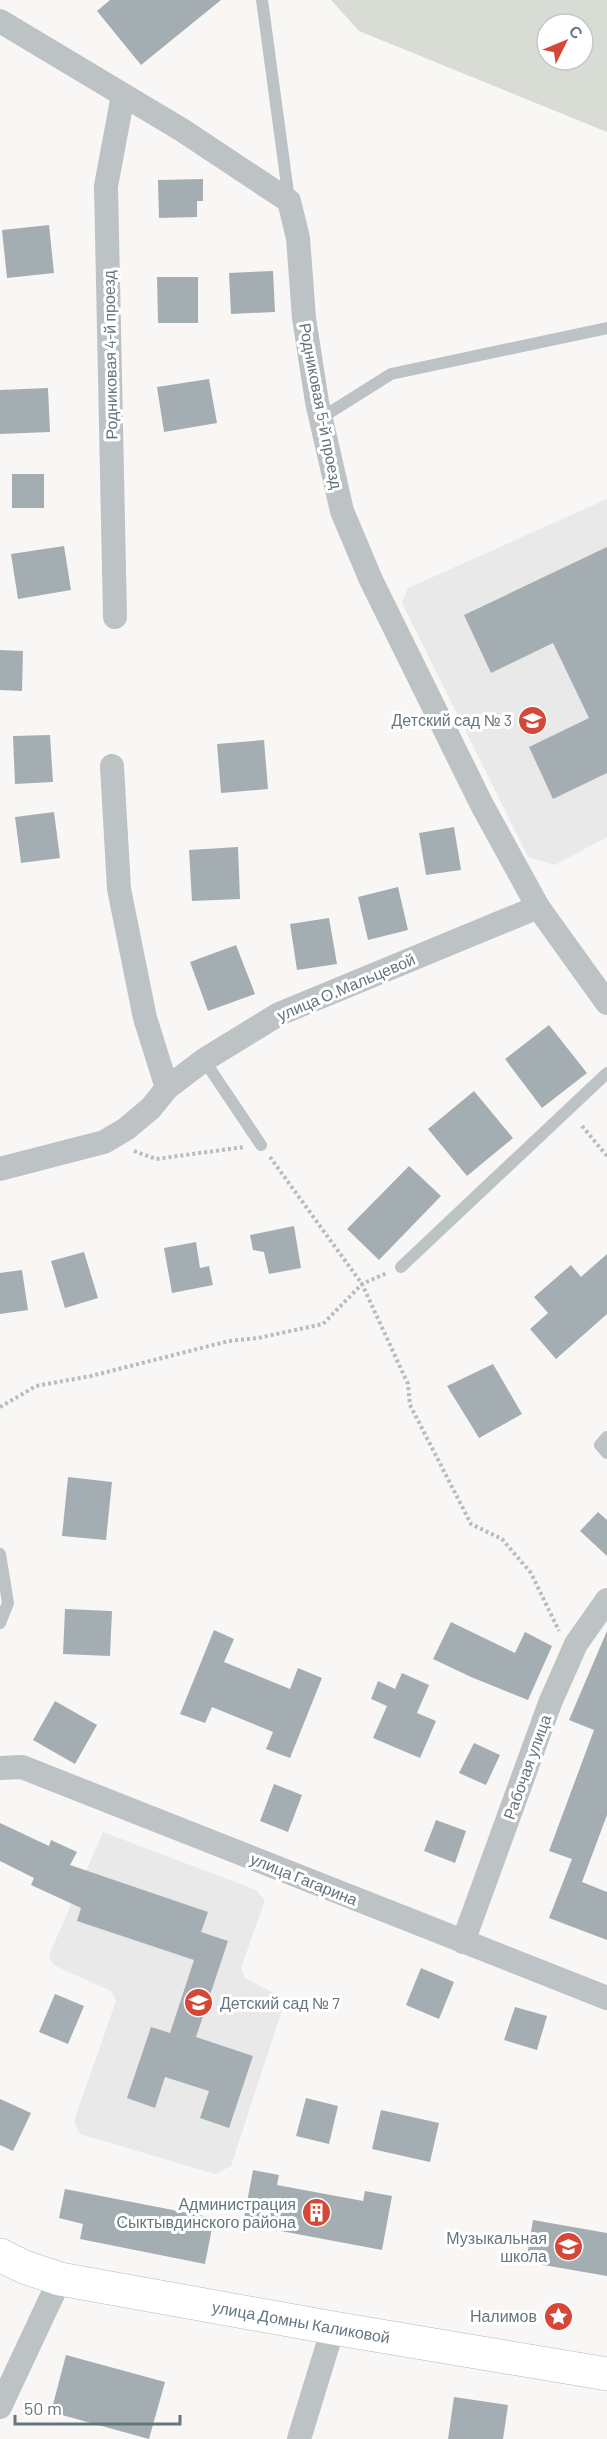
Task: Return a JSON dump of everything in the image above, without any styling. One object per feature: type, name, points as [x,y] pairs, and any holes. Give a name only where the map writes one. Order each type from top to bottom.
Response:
[{"type":"main road","name":"улица Домны Каликовой","points":[[0,2255],[24,2268],[60,2279],[607,2374]]},
{"type":"street","points":[[0,21],[232,161],[289,201]]},
{"type":"street","name":"Родниковая 4-й проезд","points":[[115,617],[106,186],[123,95]]},
{"type":"street","name":"Родниковая 5-й проезд","points":[[289,201],[298,238],[304,318],[321,418],[342,511],[371,580],[482,805],[538,907]]},
{"type":"street","points":[[112,766],[119,889],[145,1018],[167,1088]]},
{"type":"street","points":[[538,907],[607,1003]]},
{"type":"street","name":"улица О.Мальцевой","points":[[0,1169],[104,1142],[126,1129],[167,1088],[204,1060],[279,1014],[538,907]]},
{"type":"street","name":"Рабочая улица","points":[[463,1942],[550,1703],[576,1644],[607,1600]]},
{"type":"street","name":"улица Гагарина","points":[[0,1768],[22,1767],[607,1998]]},
{"type":"street","points":[[0,2407],[60,2279]]},
{"type":"street","points":[[299,2439],[333,2328]]},
{"type":"lane","points":[[262,0],[289,201]]},
{"type":"lane","points":[[321,418],[391,375],[607,328]]},
{"type":"lane","points":[[204,1060],[261,1145]]},
{"type":"lane","points":[[400,1266],[607,1073]]},
{"type":"lane","points":[[607,1437],[600,1445],[607,1453]]},
{"type":"lane","points":[[0,1554],[8,1603],[0,1623]]},
{"type":"path","points":[[582,1126],[607,1156]]},
{"type":"path","points":[[104,1142],[156,1159],[261,1145],[362,1284],[408,1384],[410,1405],[471,1524],[502,1539],[531,1574],[558,1630],[576,1644]]},
{"type":"path","points":[[0,1407],[36,1386],[91,1376],[229,1341],[258,1338],[323,1324],[362,1284],[400,1266]]},
{"type":"shaded area","points":[[331,0],[607,0],[607,132],[359,31]]},
{"type":"shaded area","name":"Детский сад № 3","points":[[607,499],[607,837],[555,865],[528,857],[402,603],[408,588]]},
{"type":"shaded area","name":"Детский сад № 7","points":[[103,1832],[256,1890],[265,1900],[241,1968],[245,1978],[274,1993],[284,2004],[231,2166],[215,2174],[80,2134],[74,2121],[116,2001],[111,1991],[53,1965],[49,1955]]},
{"type":"building","points":[[110,0],[221,0],[141,65],[97,11]]},
{"type":"building","points":[[203,179],[203,201],[197,201],[197,217],[159,218],[158,180]]},
{"type":"building","points":[[49,225],[54,273],[7,278],[2,230]]},
{"type":"building","points":[[273,271],[275,312],[231,314],[229,273]]},
{"type":"building","points":[[157,277],[198,277],[198,323],[158,323]]},
{"type":"building","points":[[209,379],[217,423],[164,432],[157,387]]},
{"type":"building","points":[[48,388],[50,432],[0,434],[0,390]]},
{"type":"building","points":[[12,474],[44,474],[44,508],[12,508]]},
{"type":"building","points":[[64,546],[71,590],[18,599],[11,554]]},
{"type":"building","points":[[607,547],[607,773],[553,799],[529,747],[589,718],[553,643],[491,673],[464,615]]},
{"type":"building","points":[[0,650],[23,651],[22,691],[0,690]]},
{"type":"building","points":[[50,735],[53,782],[15,784],[13,736]]},
{"type":"building","points":[[264,740],[268,789],[221,793],[217,744]]},
{"type":"building","points":[[54,812],[60,858],[21,863],[15,817]]},
{"type":"building","points":[[454,827],[461,870],[426,875],[419,833]]},
{"type":"building","points":[[238,847],[240,899],[192,901],[189,850]]},
{"type":"building","points":[[398,887],[408,930],[368,940],[358,897]]},
{"type":"building","points":[[329,918],[337,964],[297,970],[290,924]]},
{"type":"building","points":[[236,945],[255,994],[208,1011],[190,962]]},
{"type":"building","points":[[549,1025],[587,1073],[542,1108],[505,1059]]},
{"type":"building","points":[[474,1091],[513,1138],[467,1176],[428,1129]]},
{"type":"building","points":[[409,1166],[441,1196],[379,1260],[347,1229]]},
{"type":"building","points":[[294,1226],[301,1268],[269,1274],[264,1252],[253,1250],[250,1235]]},
{"type":"building","points":[[196,1242],[200,1268],[209,1266],[213,1285],[172,1293],[164,1248]]},
{"type":"building","points":[[84,1252],[98,1298],[65,1308],[51,1261]]},
{"type":"building","points":[[607,1254],[607,1314],[556,1359],[530,1329],[548,1313],[534,1297],[571,1265],[581,1277]]},
{"type":"building","points":[[22,1270],[28,1310],[0,1314],[0,1273]]},
{"type":"building","points":[[493,1364],[522,1414],[479,1438],[447,1386]]},
{"type":"building","points":[[68,1477],[112,1482],[106,1540],[62,1536]]},
{"type":"building","points":[[598,1512],[607,1520],[607,1556],[580,1531]]},
{"type":"building","points":[[65,1609],[112,1611],[110,1656],[63,1654]]},
{"type":"building","points":[[451,1622],[515,1653],[525,1632],[552,1646],[528,1700],[433,1659]]},
{"type":"building","points":[[214,1630],[234,1639],[224,1662],[290,1689],[298,1668],[322,1678],[290,1758],[266,1749],[273,1732],[212,1707],[205,1723],[180,1714]]},
{"type":"building","points":[[607,1631],[607,1815],[582,1882],[607,1892],[607,1940],[549,1918],[572,1859],[549,1851],[594,1730],[569,1720]]},
{"type":"building","points":[[402,1673],[429,1685],[417,1713],[436,1721],[420,1758],[373,1738],[387,1706],[371,1699],[378,1681],[395,1689]]},
{"type":"building","points":[[55,1701],[97,1725],[75,1764],[33,1740]]},
{"type":"building","points":[[474,1743],[500,1755],[486,1785],[459,1773]]},
{"type":"building","points":[[274,1784],[302,1795],[288,1832],[260,1821]]},
{"type":"building","points":[[436,1820],[466,1831],[455,1863],[424,1851]]},
{"type":"building","points":[[0,1823],[49,1846],[51,1840],[77,1852],[70,1865],[208,1912],[201,1932],[228,1941],[196,2037],[253,2056],[229,2128],[200,2118],[209,2091],[165,2077],[155,2108],[127,2098],[151,2027],[170,2033],[194,1960],[77,1921],[81,1908],[31,1885],[34,1878],[0,1861]]},
{"type":"building","points":[[421,1968],[454,1982],[439,2019],[406,2005]]},
{"type":"building","points":[[55,1994],[84,2006],[68,2044],[39,2032]]},
{"type":"building","points":[[515,2007],[547,2016],[537,2050],[504,2040]]},
{"type":"building","points":[[306,2098],[338,2106],[329,2144],[296,2136]]},
{"type":"building","points":[[0,2099],[31,2113],[13,2151],[0,2145]]},
{"type":"building","points":[[381,2110],[439,2123],[430,2162],[372,2149]]},
{"type":"building","name":"Администрация Сыктывдинского района","points":[[253,2170],[279,2175],[277,2185],[363,2201],[365,2191],[392,2196],[382,2250],[243,2224]]},
{"type":"building","points":[[65,2189],[214,2218],[205,2264],[80,2239],[83,2224],[59,2218]]},
{"type":"building","name":"Музыкальная школа","points":[[533,2220],[607,2233],[607,2276],[526,2262]]},
{"type":"building","points":[[66,2355],[165,2382],[149,2439],[51,2412]]},
{"type":"building","points":[[454,2397],[508,2405],[503,2439],[448,2439]]},
{"type":"place","name":"Детский сад № 3","points":[[533,720]]},
{"type":"place","name":"Детский сад № 7","points":[[199,2003]]},
{"type":"place","name":"Администрация Сыктывдинского района","points":[[317,2213]]},
{"type":"place","name":"Музыкальная школа","points":[[568,2247]]},
{"type":"place","name":"Налимов","points":[[558,2316]]}]
